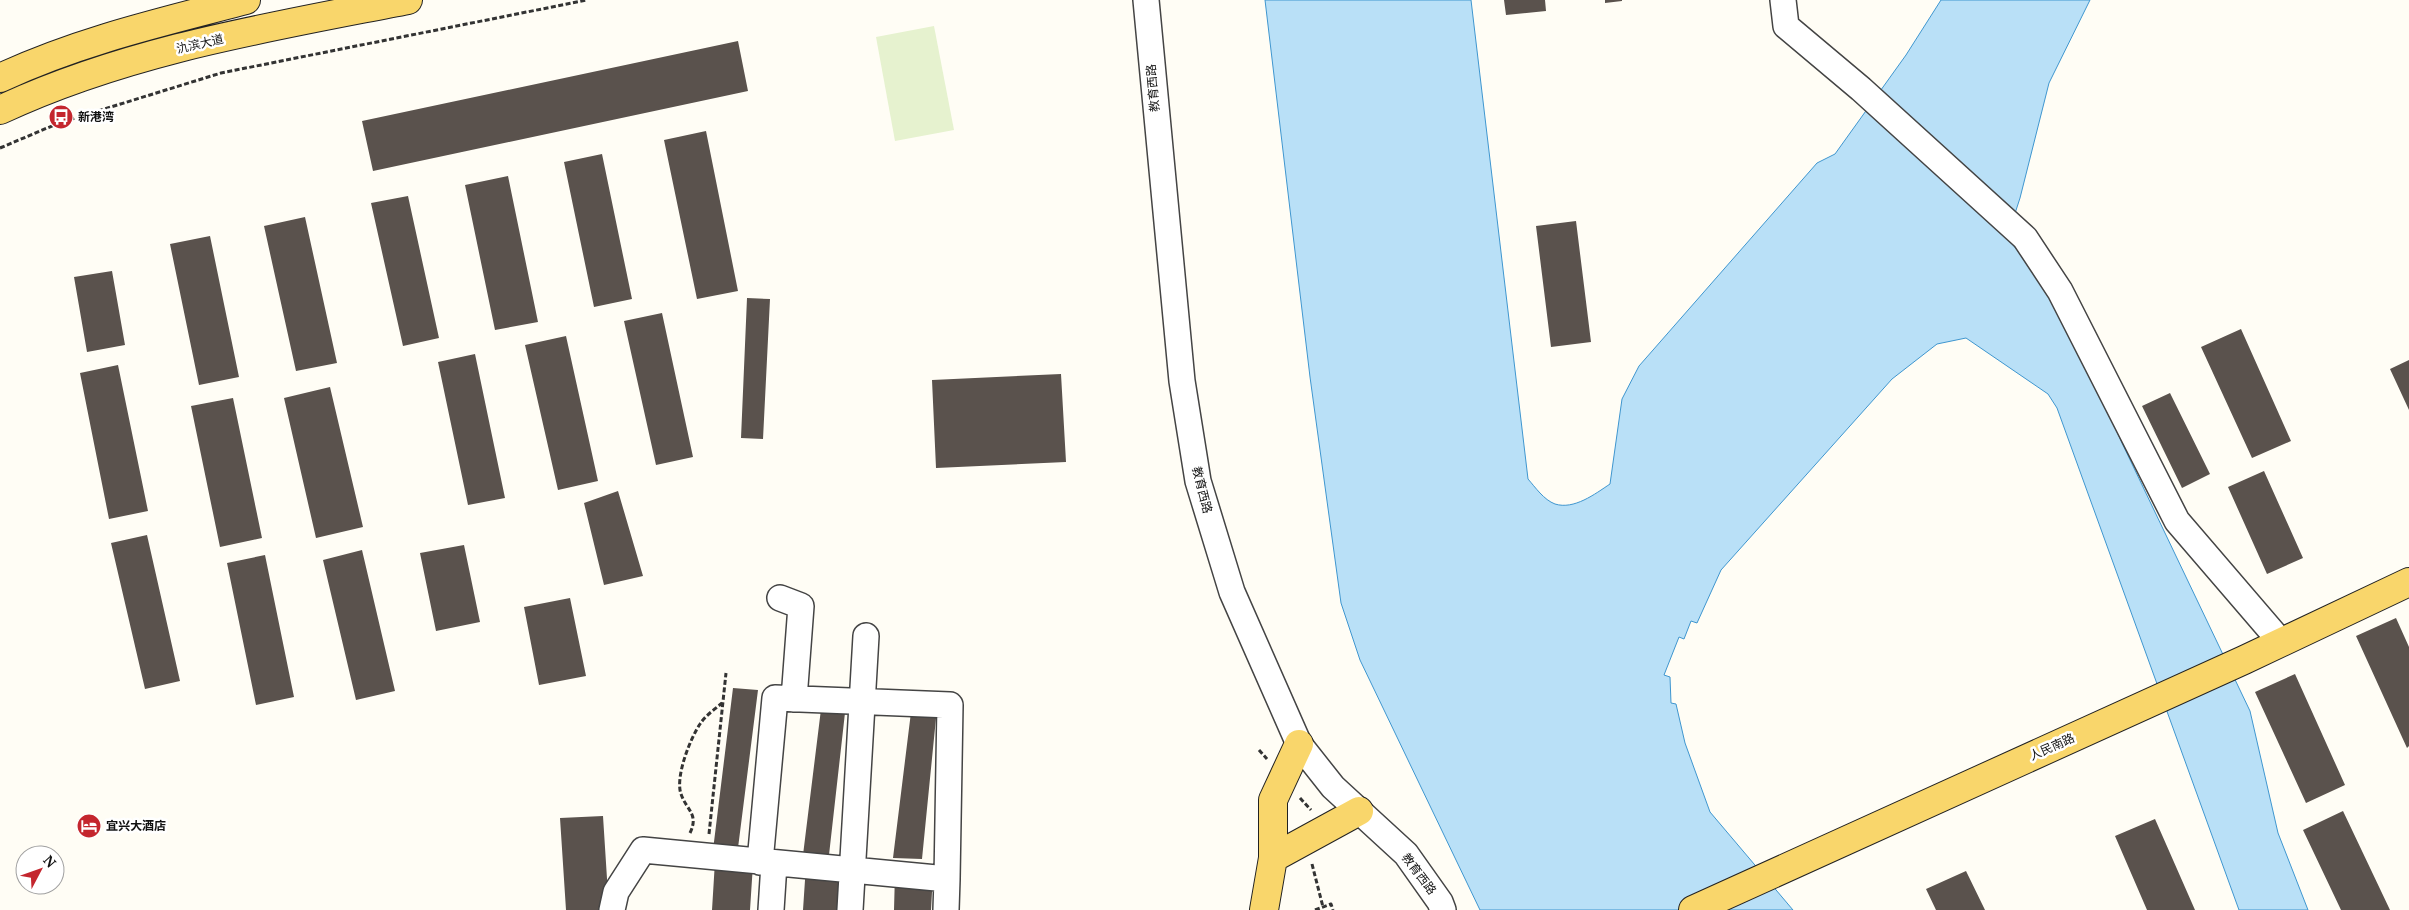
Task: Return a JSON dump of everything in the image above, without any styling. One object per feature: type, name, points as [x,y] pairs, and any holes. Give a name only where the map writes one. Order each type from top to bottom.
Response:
[{"type":"main road","points":[[0,78],[34,62],[116,33],[246,0]]},
{"type":"main road","name":"氿滨大道","points":[[0,110],[43,90],[130,61],[276,26],[408,0]]},
{"type":"main road","name":"人民南路","points":[[1693,910],[2244,660],[2409,582]]},
{"type":"main road","points":[[1264,910],[1273,858],[1274,800],[1299,744]]},
{"type":"main road","points":[[1273,858],[1359,811]]},
{"type":"street","name":"教育西路","points":[[1146,0],[1182,381],[1198,481],[1232,592],[1299,744],[1333,787],[1406,854],[1440,902],[1443,910]]},
{"type":"street","points":[[1783,0],[1786,26],[1861,89],[2025,238],[2060,291],[2177,521],[2281,642]]},
{"type":"street","points":[[780,598],[801,606],[794,699]]},
{"type":"street","points":[[850,910],[866,636]]},
{"type":"street","points":[[771,910],[767,863],[775,698],[950,706],[946,910]]},
{"type":"street","points":[[612,910],[616,892],[642,850],[852,872],[947,879]]},
{"type":"path","points":[[0,148],[58,123],[221,74],[587,0]]},
{"type":"path","points":[[707,857],[726,673]]},
{"type":"path","points":[[680,853],[693,827],[694,814],[680,793],[684,757],[700,724],[723,702]]},
{"type":"path","points":[[1259,750],[1284,778],[1316,833],[1323,907]]},
{"type":"path","points":[[1315,910],[1331,904],[1333,910]]},
{"type":"green space","points":[[934,26],[954,130],[895,141],[876,37]]},
{"type":"water","points":[[1265,0],[1471,0],[1528,479],[1547,500],[1555,504],[1570,505],[1584,500],[1610,484],[1622,399],[1639,366],[1817,163],[1835,154],[1906,55],[1941,0],[2090,0],[2049,83],[2020,198],[2007,238],[2023,257],[2076,339],[2122,443],[2250,711],[2278,833],[2308,910],[2239,910],[2057,408],[2048,394],[1966,338],[1937,344],[1892,379],[1721,570],[1697,623],[1691,621],[1684,639],[1679,637],[1664,675],[1670,677],[1671,703],[1676,704],[1685,743],[1710,812],[1793,910],[1480,910],[1360,660],[1341,603],[1310,377]]},
{"type":"building","points":[[1504,0],[1545,0],[1546,11],[1506,15]]},
{"type":"building","points":[[1605,0],[1622,0],[1622,1],[1605,3]]},
{"type":"building","points":[[738,41],[748,91],[373,171],[362,121]]},
{"type":"building","points":[[706,131],[738,291],[697,299],[664,140]]},
{"type":"building","points":[[602,154],[632,299],[594,307],[564,162]]},
{"type":"building","points":[[508,176],[538,322],[495,330],[465,185]]},
{"type":"building","points":[[408,196],[439,338],[403,346],[371,203]]},
{"type":"building","points":[[305,217],[337,363],[296,371],[264,226]]},
{"type":"building","points":[[1576,221],[1591,342],[1551,347],[1536,226]]},
{"type":"building","points":[[210,236],[239,377],[199,385],[170,244]]},
{"type":"building","points":[[112,271],[125,345],[87,352],[74,277]]},
{"type":"building","points":[[747,298],[770,299],[763,439],[741,438]]},
{"type":"building","points":[[662,313],[693,457],[656,465],[624,321]]},
{"type":"building","points":[[2241,329],[2291,441],[2252,458],[2201,347]]},
{"type":"building","points":[[566,336],[598,481],[558,490],[525,345]]},
{"type":"building","points":[[475,354],[505,498],[468,505],[438,362]]},
{"type":"building","points":[[2409,360],[2409,410],[2390,369]]},
{"type":"building","points":[[118,365],[148,511],[109,519],[80,373]]},
{"type":"building","points":[[1061,374],[1066,462],[936,468],[932,380]]},
{"type":"building","points":[[330,387],[363,527],[316,538],[284,398]]},
{"type":"building","points":[[2170,393],[2210,474],[2182,488],[2142,406]]},
{"type":"building","points":[[233,398],[262,538],[220,547],[191,406]]},
{"type":"building","points":[[2264,471],[2303,558],[2267,574],[2228,487]]},
{"type":"building","points":[[618,491],[643,576],[604,585],[584,503]]},
{"type":"building","points":[[147,535],[180,681],[145,689],[111,543]]},
{"type":"building","points":[[464,545],[480,622],[436,631],[420,553]]},
{"type":"building","points":[[362,550],[395,691],[356,700],[323,560]]},
{"type":"building","points":[[265,555],[294,697],[256,705],[227,563]]},
{"type":"building","points":[[570,598],[586,676],[539,685],[524,607]]},
{"type":"building","points":[[2396,618],[2409,647],[2409,746],[2407,748],[2356,636]]},
{"type":"building","points":[[2295,674],[2345,785],[2306,803],[2255,692]]},
{"type":"building","points":[[733,688],[758,690],[738,848],[713,850]]},
{"type":"building","points":[[823,693],[847,695],[829,855],[803,855]]},
{"type":"building","points":[[913,696],[938,698],[922,859],[893,858]]},
{"type":"building","points":[[2343,811],[2390,910],[2341,910],[2303,830]]},
{"type":"building","points":[[603,816],[609,910],[566,910],[560,818]]},
{"type":"building","points":[[2155,819],[2195,910],[2147,910],[2115,836]]},
{"type":"building","points":[[715,861],[753,864],[750,910],[712,910]]},
{"type":"building","points":[[806,865],[843,867],[841,910],[803,910]]},
{"type":"building","points":[[1966,871],[1985,910],[1936,910],[1926,889]]},
{"type":"building","points":[[895,873],[933,874],[931,910],[894,910]]},
{"type":"place","name":"新港湾","points":[[61,117]]},
{"type":"place","name":"宜兴大酒店","points":[[89,826]]}]
